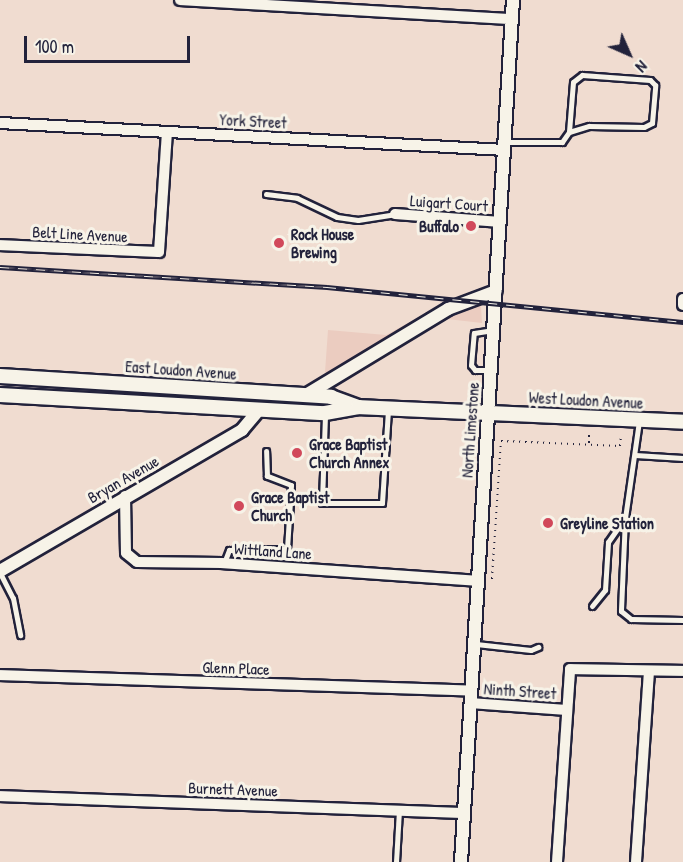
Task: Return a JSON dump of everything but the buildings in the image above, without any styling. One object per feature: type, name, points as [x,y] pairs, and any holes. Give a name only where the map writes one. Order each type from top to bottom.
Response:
[{"type":"main road","name":"East Loudon Avenue","points":[[0,376],[331,397],[358,407]]},
{"type":"main road","name":"East Loudon Avenue","points":[[0,395],[325,413],[358,407],[488,412]]},
{"type":"main road","name":"West Loudon Avenue","points":[[488,412],[683,422]]},
{"type":"street","points":[[180,0],[512,19]]},
{"type":"street","name":"North Limestone","points":[[461,862],[513,0]]},
{"type":"street","name":"York Street","points":[[0,123],[505,146]]},
{"type":"street","name":"Belt Line Avenue","points":[[0,245],[159,252],[167,132]]},
{"type":"street","name":"Luigart Court","points":[[395,214],[501,222]]},
{"type":"street","points":[[306,395],[448,309],[496,291]]},
{"type":"street","points":[[683,299],[683,305]]},
{"type":"street","points":[[81,380],[81,400]]},
{"type":"street","name":"Bryan Avenue","points":[[0,572],[125,496],[243,430],[259,410]]},
{"type":"street","name":"Wittland Lane","points":[[125,496],[124,545],[133,561],[224,563],[478,581]]},
{"type":"street","points":[[557,862],[570,669],[683,671]]},
{"type":"street","points":[[636,862],[649,672]]},
{"type":"street","name":"Glenn Place","points":[[0,675],[470,697]]},
{"type":"street","name":"Ninth Street","points":[[470,697],[567,710]]},
{"type":"street","name":"Burnett Avenue","points":[[0,796],[464,813]]},
{"type":"lane","points":[[505,146],[562,142],[569,132],[573,82],[582,75],[650,80],[655,84],[652,123],[644,127],[589,126],[569,132]]},
{"type":"lane","points":[[266,194],[297,198],[337,217],[358,220],[395,214]]},
{"type":"lane","points":[[490,370],[472,368],[473,344],[476,331],[494,331]]},
{"type":"lane","points":[[325,413],[322,503],[382,503],[388,408]]},
{"type":"lane","points":[[639,419],[625,518],[621,611],[632,618],[683,620]]},
{"type":"lane","points":[[224,563],[229,550],[287,549],[291,485],[267,476],[266,450]]},
{"type":"lane","points":[[635,455],[683,458]]},
{"type":"lane","points":[[592,606],[605,590],[608,542],[625,518]]},
{"type":"lane","points":[[0,572],[13,598],[20,635]]},
{"type":"lane","points":[[474,644],[531,650],[538,647]]},
{"type":"lane","points":[[396,862],[399,810]]},
{"type":"path","points":[[589,435],[589,443]]},
{"type":"path","points":[[492,579],[501,441],[620,446],[621,437]]},
{"type":"shaded area","points":[[450,300],[481,306],[482,323],[447,319],[335,380],[325,372],[328,330],[386,335]]},
{"type":"railway","points":[[0,267],[327,287],[683,322]]},
{"type":"place","name":"Buffalo","points":[[471,226]]},
{"type":"place","name":"Rock House Brewing","points":[[279,243]]},
{"type":"place","name":"Grace Baptist Church Annex","points":[[297,453]]},
{"type":"place","name":"Grace Baptist Church","points":[[239,506]]},
{"type":"place","name":"Greyline Station","points":[[548,523]]}]
